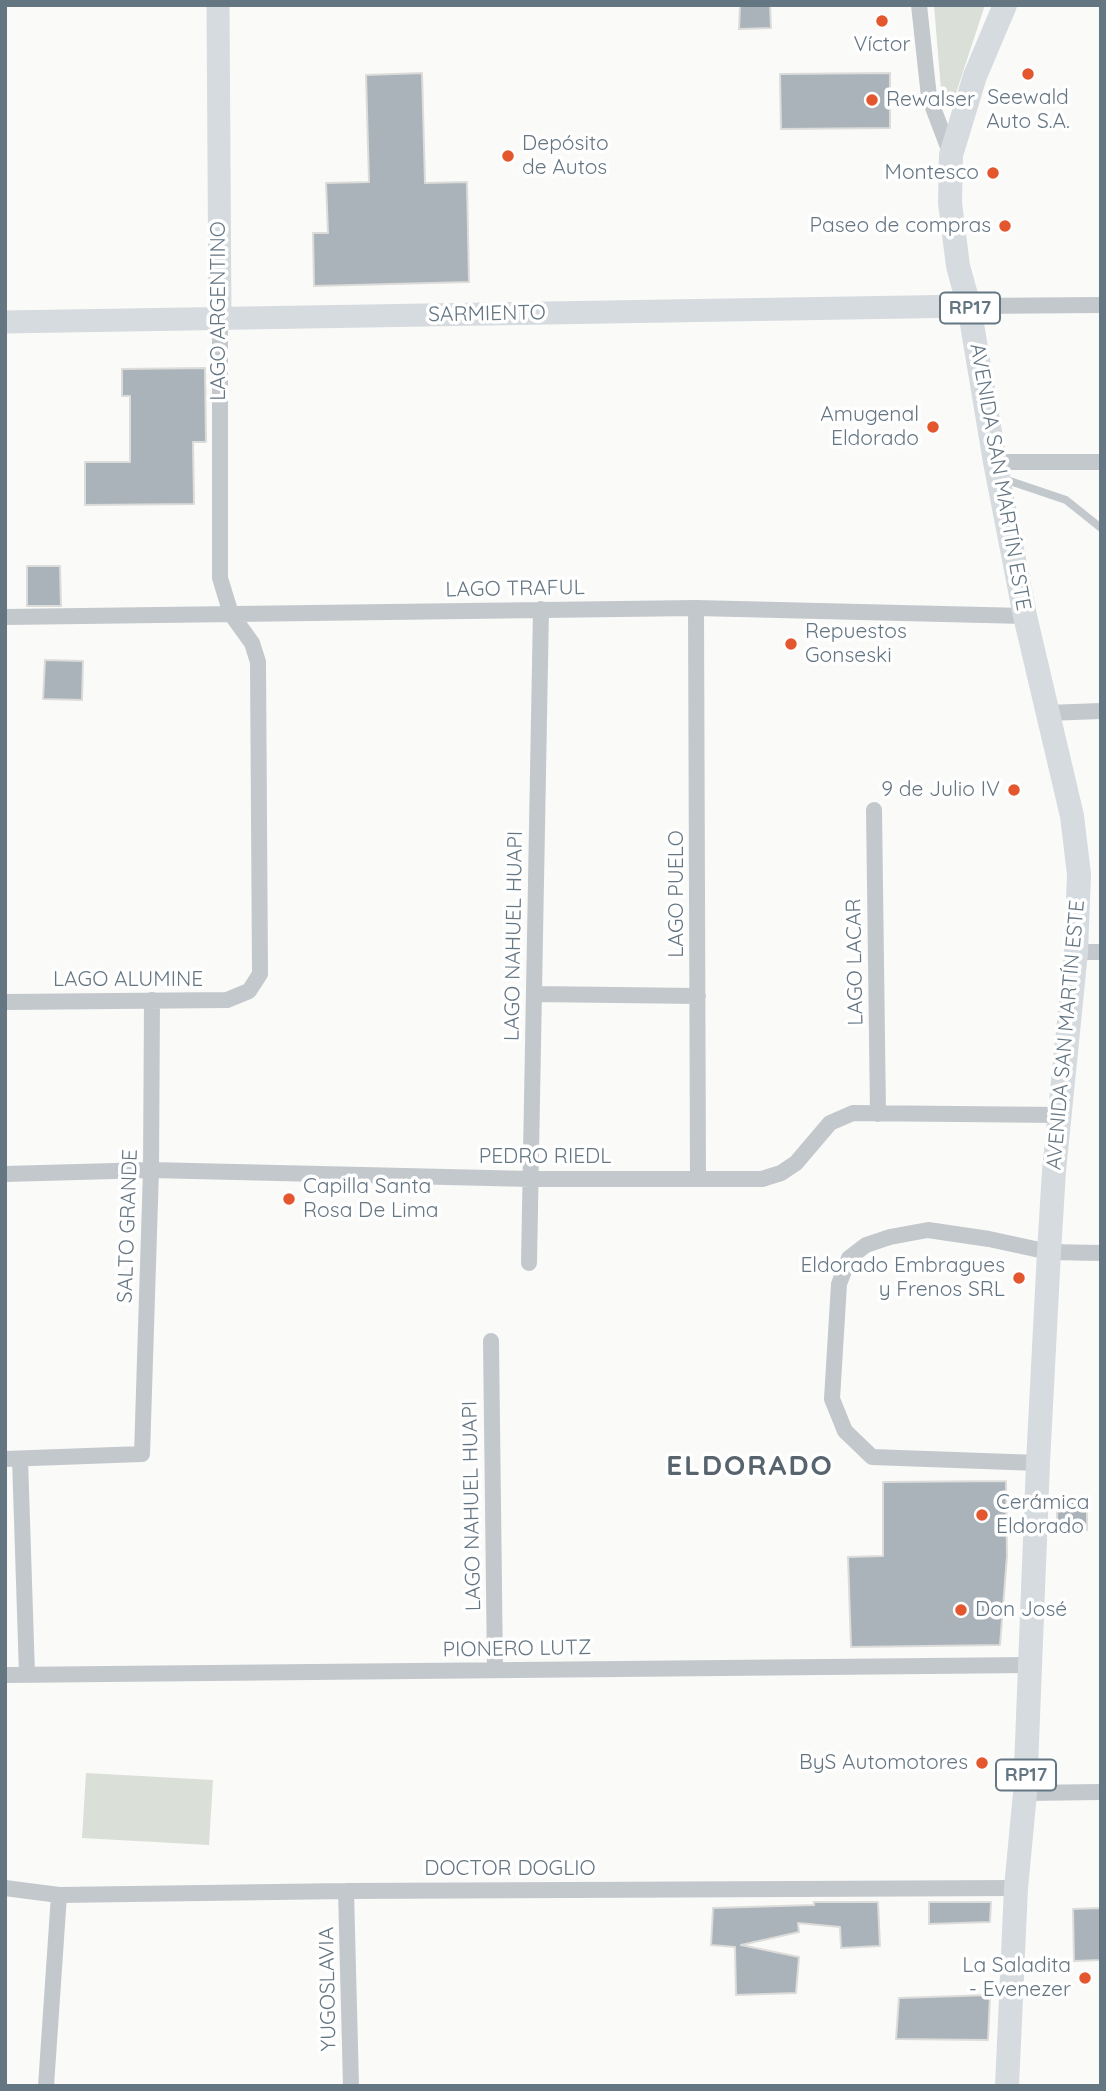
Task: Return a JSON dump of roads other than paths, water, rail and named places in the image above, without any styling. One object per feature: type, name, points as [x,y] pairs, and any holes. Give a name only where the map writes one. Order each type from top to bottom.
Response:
[{"type":"main road","name":"LAGO ARGENTINO","points":[[218,5],[219,318]]},
{"type":"main road","name":"AVENIDA SAN MARTÍN ESTE","points":[[1005,5],[975,76],[951,155],[950,203],[958,265],[969,306],[1025,616],[1072,816],[1078,862],[1076,952],[1049,1252],[1025,1793],[1016,1888],[1007,2086]]},
{"type":"main road","name":"SARMIENTO","points":[[5,322],[969,306]]},
{"type":"street","points":[[919,5],[929,97],[951,155]]},
{"type":"street","points":[[969,306],[1101,305]]},
{"type":"street","name":"LAGO ARGENTINO","points":[[219,318],[220,578],[232,614]]},
{"type":"street","points":[[997,470],[1101,462]]},
{"type":"street","name":"LAGO TRAFUL","points":[[5,617],[696,608],[1025,616]]},
{"type":"street","name":"LAGO PUELO","points":[[696,608],[698,1179]]},
{"type":"street","name":"LAGO NAHUEL HUAPI","points":[[529,1263],[541,609]]},
{"type":"street","name":"LAGO ALUMINE","points":[[5,1002],[227,1000],[249,991],[260,974],[258,662],[252,643],[232,614]]},
{"type":"street","points":[[1047,713],[1101,712]]},
{"type":"street","name":"LAGO LACAR","points":[[874,810],[878,1114]]},
{"type":"street","points":[[1076,952],[1101,952]]},
{"type":"street","points":[[534,994],[698,996]]},
{"type":"street","name":"SALTO GRANDE","points":[[13,1459],[142,1454],[151,1170],[152,1000]]},
{"type":"street","name":"PEDRO RIEDL","points":[[5,1174],[151,1170],[531,1179],[762,1178],[781,1173],[796,1163],[831,1124],[853,1113],[1060,1115]]},
{"type":"street","points":[[1038,1463],[872,1457],[845,1431],[832,1399],[839,1284],[849,1258],[866,1245],[890,1237],[928,1230],[1049,1252],[1101,1253]]},
{"type":"street","name":"LAGO NAHUEL HUAPI","points":[[492,1341],[495,1670]]},
{"type":"street","points":[[13,1459],[27,1674]]},
{"type":"street","name":"PIONERO LUTZ","points":[[5,1675],[1029,1665]]},
{"type":"street","points":[[1025,1793],[1101,1792]]},
{"type":"street","name":"DOCTOR DOGLIO","points":[[5,1888],[59,1895],[1016,1888]]},
{"type":"street","name":"YUGOSLAVIA","points":[[346,1891],[351,2086]]},
{"type":"street","points":[[46,2086],[59,1895]]},
{"type":"lane","points":[[997,470],[1066,500],[1101,528]]},
{"type":"place","name":"Víctor","points":[[882,21]]},
{"type":"place","name":"Seewald Auto S.A.","points":[[1028,74]]},
{"type":"place","name":"Rewalser","points":[[872,100]]},
{"type":"place","name":"Depósito de Autos","points":[[508,156]]},
{"type":"place","name":"Montesco","points":[[993,173]]},
{"type":"place","name":"Paseo de compras","points":[[1005,226]]},
{"type":"place","name":"Amugenal Eldorado","points":[[933,427]]},
{"type":"place","name":"Repuestos Gonseski","points":[[791,644]]},
{"type":"place","name":"9 de Julio IV","points":[[1014,790]]},
{"type":"place","name":"Capilla Santa Rosa De Lima","points":[[289,1199]]},
{"type":"place","name":"Eldorado Embragues y Frenos SRL","points":[[1019,1278]]},
{"type":"place","name":"Cerámica Eldorado","points":[[982,1515]]},
{"type":"place","name":"Don José","points":[[961,1610]]},
{"type":"place","name":"ByS Automotores","points":[[982,1763]]},
{"type":"place","name":"La Saladita - Evenezer","points":[[1085,1978]]},
{"type":"district","name":"ELDORADO","points":[[750,1467]]}]
